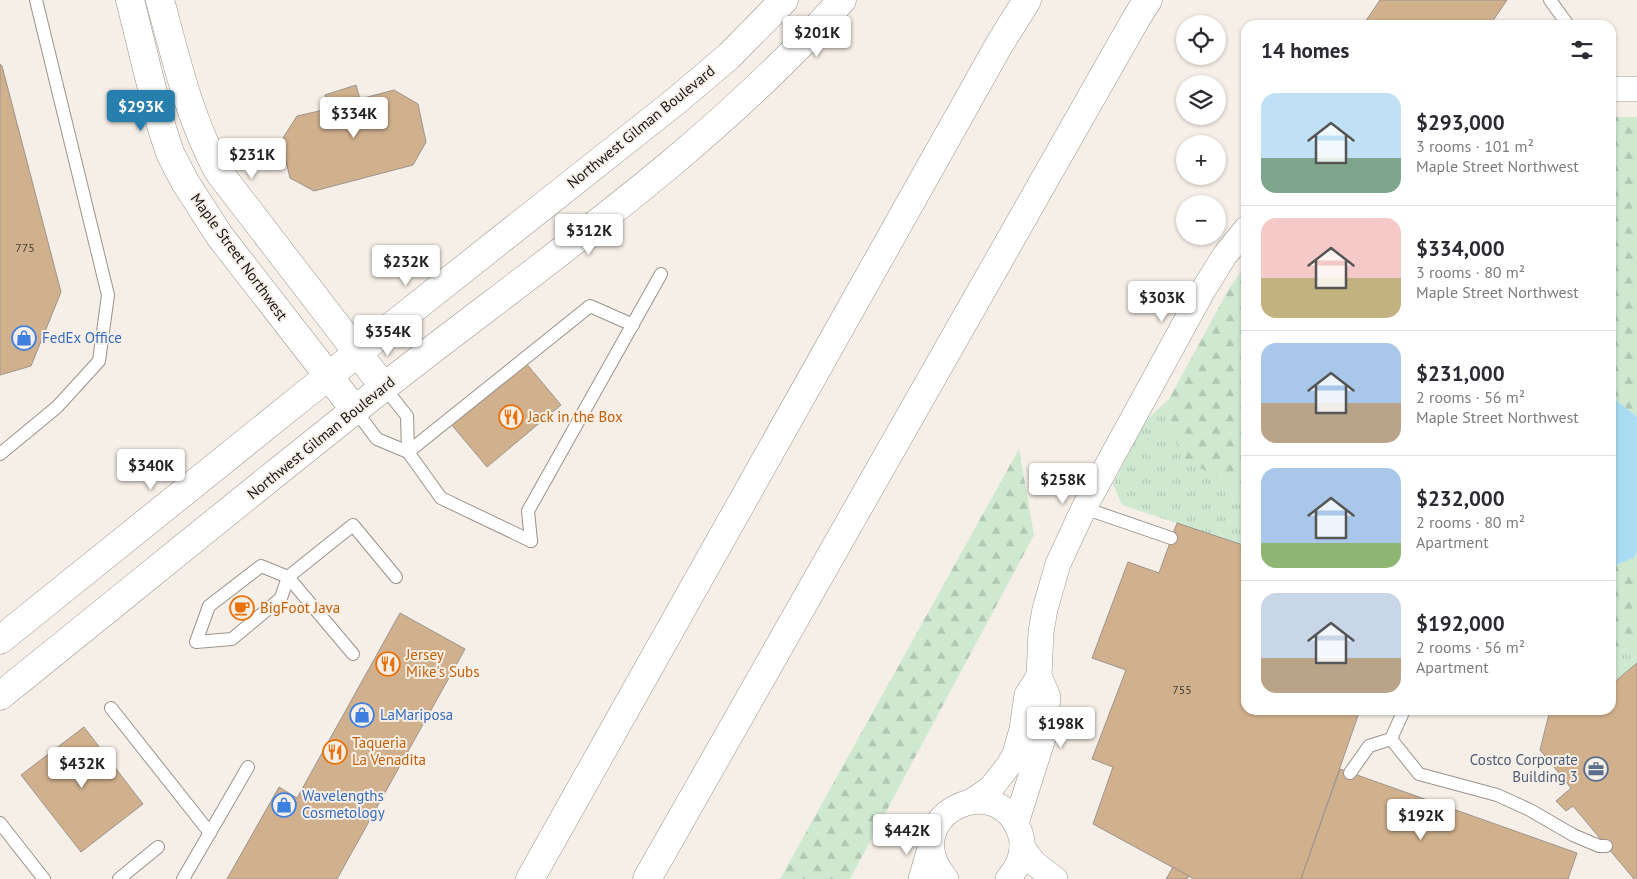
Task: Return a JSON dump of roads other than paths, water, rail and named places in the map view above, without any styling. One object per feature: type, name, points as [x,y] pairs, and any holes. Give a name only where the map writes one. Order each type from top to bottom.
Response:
[{"type":"main road","name":"Maple Street Northwest","points":[[130,0],[161,125],[170,152],[184,182],[219,235],[355,410]]},
{"type":"main road","points":[[160,0],[198,133],[218,171],[384,387]]},
{"type":"main road","name":"Northwest Gilman Boulevard","points":[[0,640],[358,352],[676,101],[729,56],[783,0]]},
{"type":"main road","name":"Northwest Gilman Boulevard","points":[[0,696],[384,387],[647,184],[760,85],[811,35],[842,0]]},
{"type":"main road","points":[[530,879],[994,53],[1027,0]]},
{"type":"main road","points":[[647,879],[1148,0]]},
{"type":"street","points":[[1616,89],[1637,90]]},
{"type":"street","points":[[1016,822],[1044,735],[1048,697],[1040,676],[1042,632],[1052,582],[1064,548],[1206,286],[1225,255],[1241,235]]},
{"type":"street","points":[[972,801],[991,788],[1005,772],[1015,754],[1028,695],[1040,676]]},
{"type":"street","points":[[921,879],[939,821],[948,811],[972,801],[985,801],[997,805],[1016,822],[1021,834],[1022,847],[1020,860],[1008,879]]},
{"type":"street","points":[[932,845],[933,858],[938,870],[946,879]]},
{"type":"street","points":[[1022,847],[1034,863],[1055,879]]},
{"type":"lane","points":[[0,454],[57,408],[99,361],[108,295],[36,0]]},
{"type":"lane","points":[[1550,0],[1564,20]]},
{"type":"lane","points":[[355,410],[377,439],[408,452],[441,498],[531,541],[528,511],[661,274]]},
{"type":"lane","points":[[408,452],[590,306],[633,325]]},
{"type":"lane","points":[[384,387],[407,416],[408,452]]},
{"type":"lane","points":[[1084,508],[1171,538]]},
{"type":"lane","points":[[353,654],[288,577],[261,566],[209,606],[196,642],[232,639],[281,598],[288,577],[353,525],[396,577]]},
{"type":"lane","points":[[111,708],[210,833]]},
{"type":"lane","points":[[1350,773],[1369,746],[1390,738],[1402,715]]},
{"type":"lane","points":[[1390,738],[1419,774],[1497,795],[1530,810],[1573,835],[1599,846],[1606,846]]},
{"type":"lane","points":[[183,879],[248,767]]},
{"type":"lane","points":[[0,823],[44,879]]},
{"type":"lane","points":[[120,879],[158,847]]},
{"type":"water","points":[[1616,400],[1637,417],[1637,552],[1633,558],[1616,565]]},
{"type":"place","name":"FedEx Office","points":[[24,338]]},
{"type":"place","name":"Jack in the Box","points":[[511,417]]},
{"type":"place","name":"BigFoot Java","points":[[242,608]]},
{"type":"place","name":"Jersey Mike's Subs","points":[[388,664]]},
{"type":"place","name":"LaMariposa","points":[[362,715]]},
{"type":"place","name":"Taqueria La Venadita","points":[[335,752]]},
{"type":"place","name":"Costco Corporate Building 3","points":[[1596,769]]},
{"type":"place","name":"Wavelengths Cosmetology","points":[[284,805]]}]
